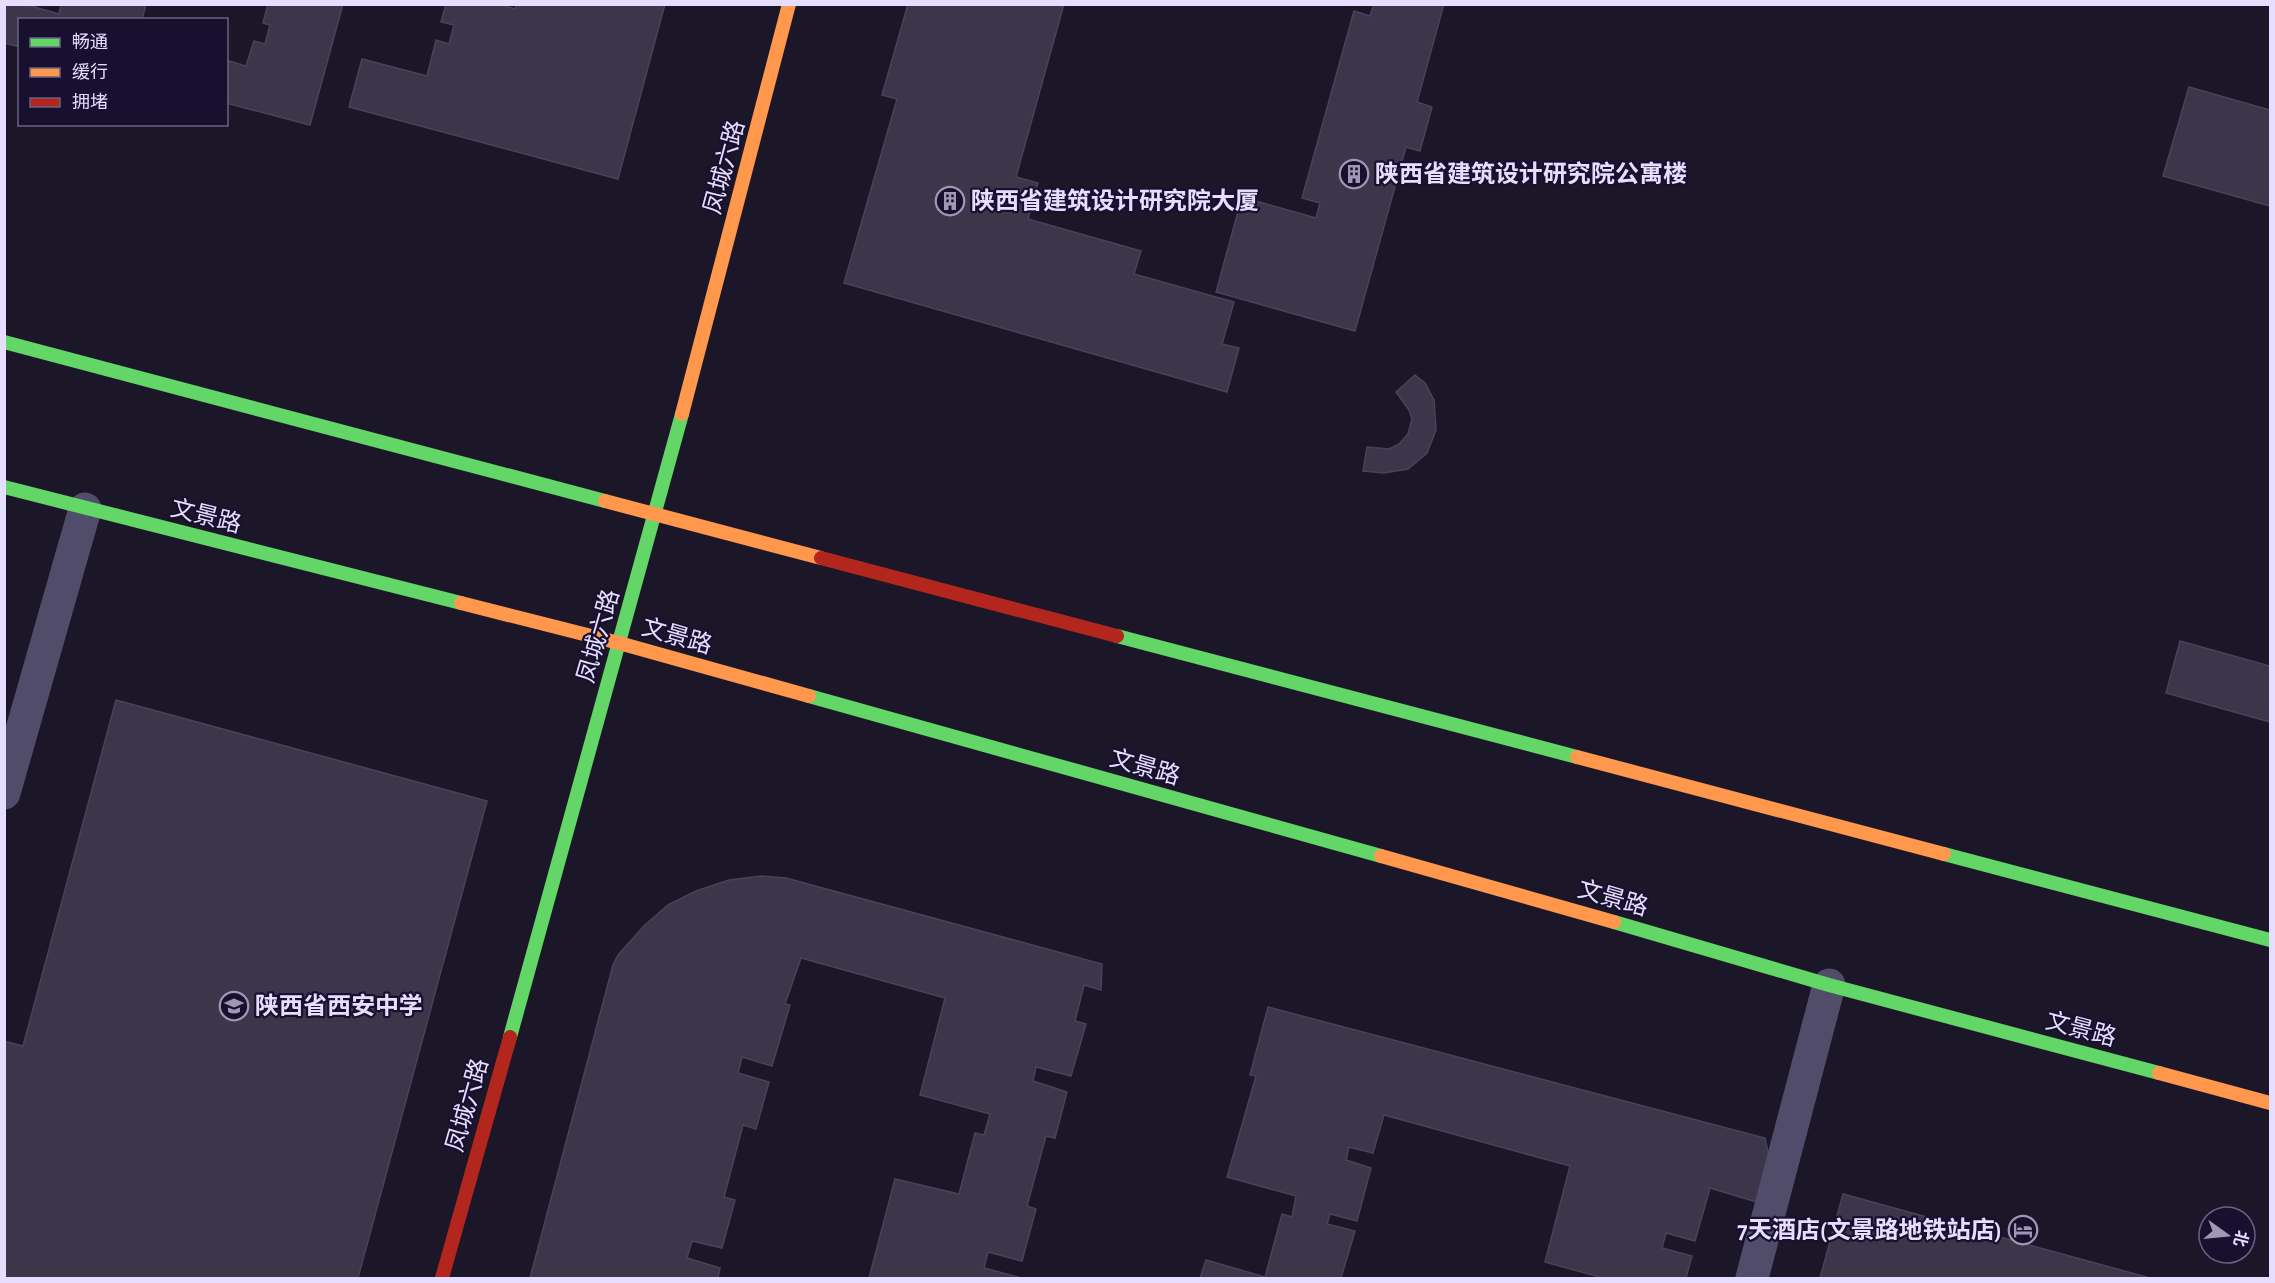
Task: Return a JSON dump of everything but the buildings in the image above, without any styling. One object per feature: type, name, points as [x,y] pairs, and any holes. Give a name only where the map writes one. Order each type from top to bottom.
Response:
[{"type":"main road","name":"凤城六路","points":[[442,1278],[656,513],[789,4]]},
{"type":"main road","points":[[4,342],[2271,940]]},
{"type":"main road","name":"文景路","points":[[4,487],[619,643],[1581,912],[1829,985],[2271,1103]]},
{"type":"street","points":[[4,793],[86,508]]},
{"type":"street","points":[[1752,1278],[1829,985]]},
{"type":"traffic: fast","points":[[4,342],[605,501]]},
{"type":"traffic: fast","points":[[510,1037],[682,414]]},
{"type":"traffic: fast","points":[[4,487],[461,603]]},
{"type":"traffic: fast","points":[[1117,636],[1577,757]]},
{"type":"traffic: fast","points":[[809,696],[1381,856]]},
{"type":"traffic: fast","points":[[1944,854],[2270,940]]},
{"type":"traffic: fast","points":[[1614,922],[1829,985],[2159,1073]]},
{"type":"traffic: slow","points":[[682,414],[789,4]]},
{"type":"traffic: slow","points":[[605,501],[821,558]]},
{"type":"traffic: slow","points":[[461,603],[619,643],[809,696]]},
{"type":"traffic: slow","points":[[1577,757],[1944,854]]},
{"type":"traffic: slow","points":[[1381,856],[1614,922]]},
{"type":"traffic: slow","points":[[2159,1073],[2270,1103]]},
{"type":"traffic: jam","points":[[821,558],[1117,636]]},
{"type":"traffic: jam","points":[[442,1278],[510,1037]]},
{"type":"place","name":"陕西省建筑设计研究院公寓楼","points":[[1354,174]]},
{"type":"place","name":"陕西省建筑设计研究院大厦","points":[[950,201]]},
{"type":"place","name":"陕西省西安中学","points":[[234,1006]]},
{"type":"place","name":"7天酒店(文景路地铁站店)","points":[[2023,1230]]}]
